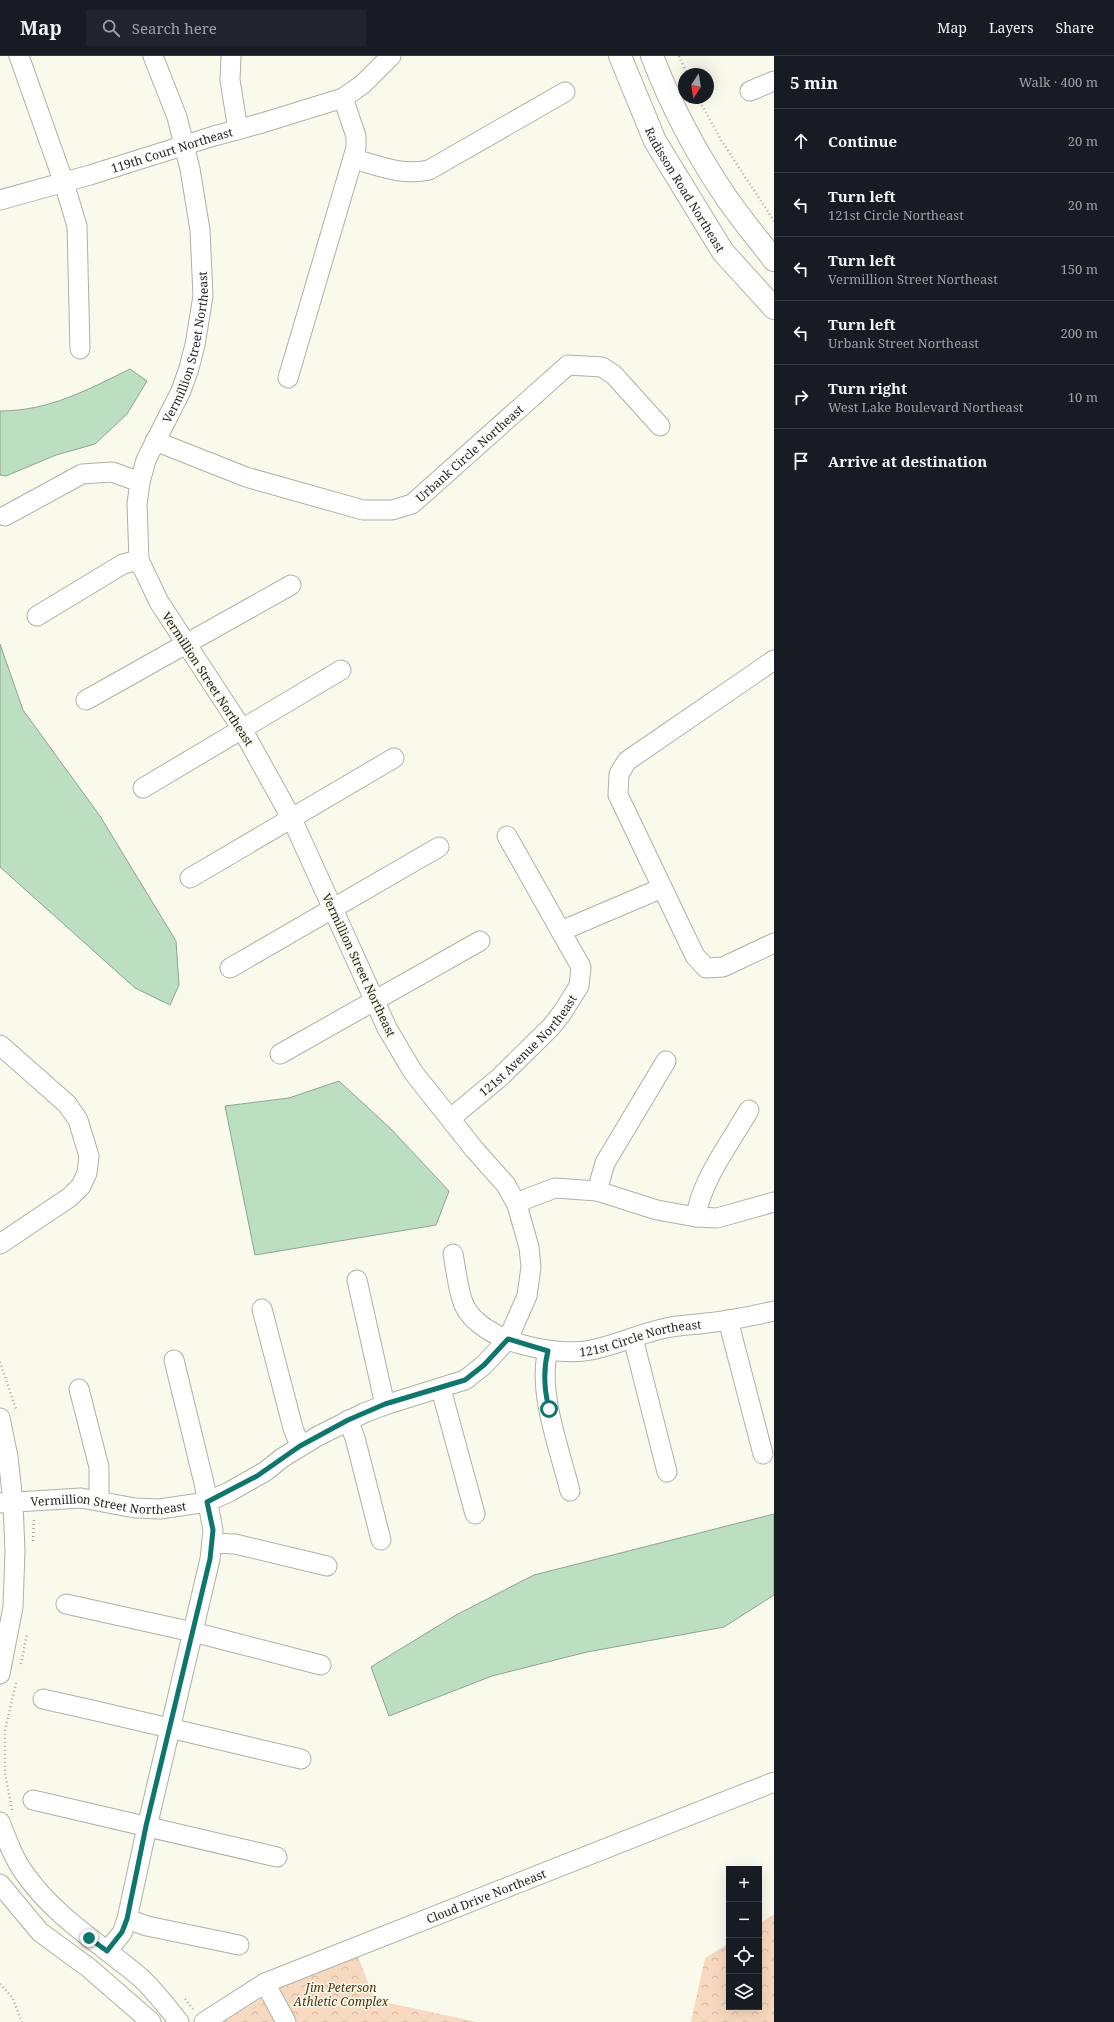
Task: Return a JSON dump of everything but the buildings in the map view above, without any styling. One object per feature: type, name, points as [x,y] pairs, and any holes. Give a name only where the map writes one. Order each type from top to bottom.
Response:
[{"type":"main road","name":"Radisson Road Northeast","points":[[620,56],[655,141],[723,252],[774,308]]},
{"type":"main road","points":[[652,56],[660,78],[691,140],[726,197],[774,260]]},
{"type":"street","points":[[19,56],[64,183],[77,226],[80,349]]},
{"type":"street","name":"Vermillion Street Northeast","points":[[7,1502],[63,1498],[99,1500],[135,1508],[171,1508],[207,1502],[229,1492],[266,1471],[300,1446],[348,1420],[385,1404],[441,1389],[465,1380],[484,1365],[508,1339],[527,1296],[531,1267],[529,1247],[517,1205],[506,1185],[474,1149],[414,1072],[387,1028],[292,818],[242,729],[159,602],[139,560],[137,504],[140,482],[146,460],[181,391],[189,368],[196,345],[203,296],[200,230],[196,196],[177,117],[153,56]]},
{"type":"street","points":[[231,56],[230,80],[238,130]]},
{"type":"street","name":"119th Court Northeast","points":[[0,200],[64,183],[343,98],[363,84],[391,56]]},
{"type":"street","points":[[750,91],[774,81]]},
{"type":"street","points":[[354,159],[405,173],[415,173],[429,170],[565,92]]},
{"type":"street","points":[[288,378],[354,159],[356,136],[343,98]]},
{"type":"street","name":"Urbank Circle Northeast","points":[[155,441],[262,482],[363,510],[392,510],[412,504],[568,365],[602,367],[614,375],[660,426]]},
{"type":"street","points":[[5,516],[82,474],[112,472],[140,482]]},
{"type":"street","points":[[37,616],[123,564],[139,560]]},
{"type":"street","points":[[86,700],[291,585]]},
{"type":"street","points":[[774,660],[627,761],[619,774],[618,796],[695,956],[706,968],[723,967],[774,943]]},
{"type":"street","points":[[143,788],[341,670]]},
{"type":"street","points":[[190,878],[394,758]]},
{"type":"street","name":"121st Avenue Northeast","points":[[451,1118],[518,1061],[551,1027],[578,986],[581,967],[507,836]]},
{"type":"street","points":[[230,968],[439,847]]},
{"type":"street","points":[[561,931],[662,888]]},
{"type":"street","points":[[280,1054],[480,941]]},
{"type":"street","points":[[0,1045],[67,1104],[78,1120],[88,1156],[87,1173],[81,1186],[70,1197],[0,1244]]},
{"type":"street","points":[[597,1191],[605,1163],[666,1061]]},
{"type":"street","points":[[696,1217],[705,1186],[750,1110]]},
{"type":"street","points":[[517,1205],[526,1199],[554,1188],[597,1191],[657,1210],[696,1217],[717,1218],[774,1202]]},
{"type":"street","name":"121st Circle Northeast","points":[[453,1254],[464,1304],[476,1322],[508,1339],[548,1351],[571,1352],[591,1350],[668,1327],[728,1320],[774,1311]]},
{"type":"street","points":[[357,1280],[385,1404]]},
{"type":"street","points":[[262,1309],[293,1428],[300,1446]]},
{"type":"street","points":[[728,1320],[763,1454]]},
{"type":"street","points":[[633,1338],[668,1472]]},
{"type":"street","points":[[548,1351],[544,1364],[546,1395],[570,1490]]},
{"type":"street","points":[[107,1951],[122,1932],[127,1919],[146,1826],[171,1727],[210,1559],[212,1543],[213,1530],[174,1360]]},
{"type":"street","points":[[441,1389],[474,1514]]},
{"type":"street","points":[[79,1390],[99,1467],[99,1500]]},
{"type":"street","points":[[0,1418],[8,1457],[7,1502],[15,1551],[13,1606],[0,1674]]},
{"type":"street","points":[[348,1420],[355,1438],[380,1540]]},
{"type":"street","points":[[212,1543],[235,1544],[327,1566]]},
{"type":"street","points":[[66,1604],[193,1632],[321,1665]]},
{"type":"street","points":[[43,1699],[171,1727],[198,1735],[301,1759]]},
{"type":"street","name":"Cloud Drive Northeast","points":[[204,2022],[265,1983],[774,1782]]},
{"type":"street","points":[[33,1800],[277,1857]]},
{"type":"street","points":[[0,1822],[9,1846],[25,1874],[50,1904],[80,1932],[142,1979],[179,2022]]},
{"type":"street","points":[[0,1884],[40,1932],[89,1968],[151,2022]]},
{"type":"street","points":[[127,1919],[148,1926],[239,1945]]},
{"type":"street","points":[[265,1983],[286,2022]]},
{"type":"path","points":[[679,56],[684,68]]},
{"type":"path","points":[[701,104],[721,140],[774,220]]},
{"type":"path","points":[[0,1984],[12,1997],[22,2022]]},
{"type":"green space","points":[[774,1914],[774,2022],[691,2022],[705,1958],[726,1945],[726,2010],[762,2010],[762,1922]]},
{"type":"green space","name":"Jim Peterson Athletic Complex","points":[[358,1957],[375,2000],[477,2022],[223,2022],[277,1989]]},
{"type":"shaded area","points":[[130,369],[147,381],[127,414],[95,444],[56,455],[6,476],[0,475],[0,411],[35,407],[67,398],[83,392]]},
{"type":"shaded area","points":[[0,644],[23,710],[100,816],[176,941],[179,985],[170,1005],[135,988],[0,867]]},
{"type":"shaded area","points":[[339,1081],[391,1129],[449,1191],[436,1225],[255,1255],[225,1106],[289,1098]]},
{"type":"shaded area","points":[[774,1514],[774,1595],[724,1627],[587,1652],[492,1676],[389,1716],[371,1667],[456,1615],[534,1575]]},
{"type":"route","points":[[89,1938],[107,1951],[115,1943],[122,1932],[127,1919],[146,1826],[171,1727],[210,1559],[213,1530],[207,1502],[229,1492],[266,1471],[300,1446],[348,1420],[385,1404],[441,1389],[465,1380],[484,1365],[508,1339],[548,1351],[544,1364],[544,1379],[549,1409]]}]
